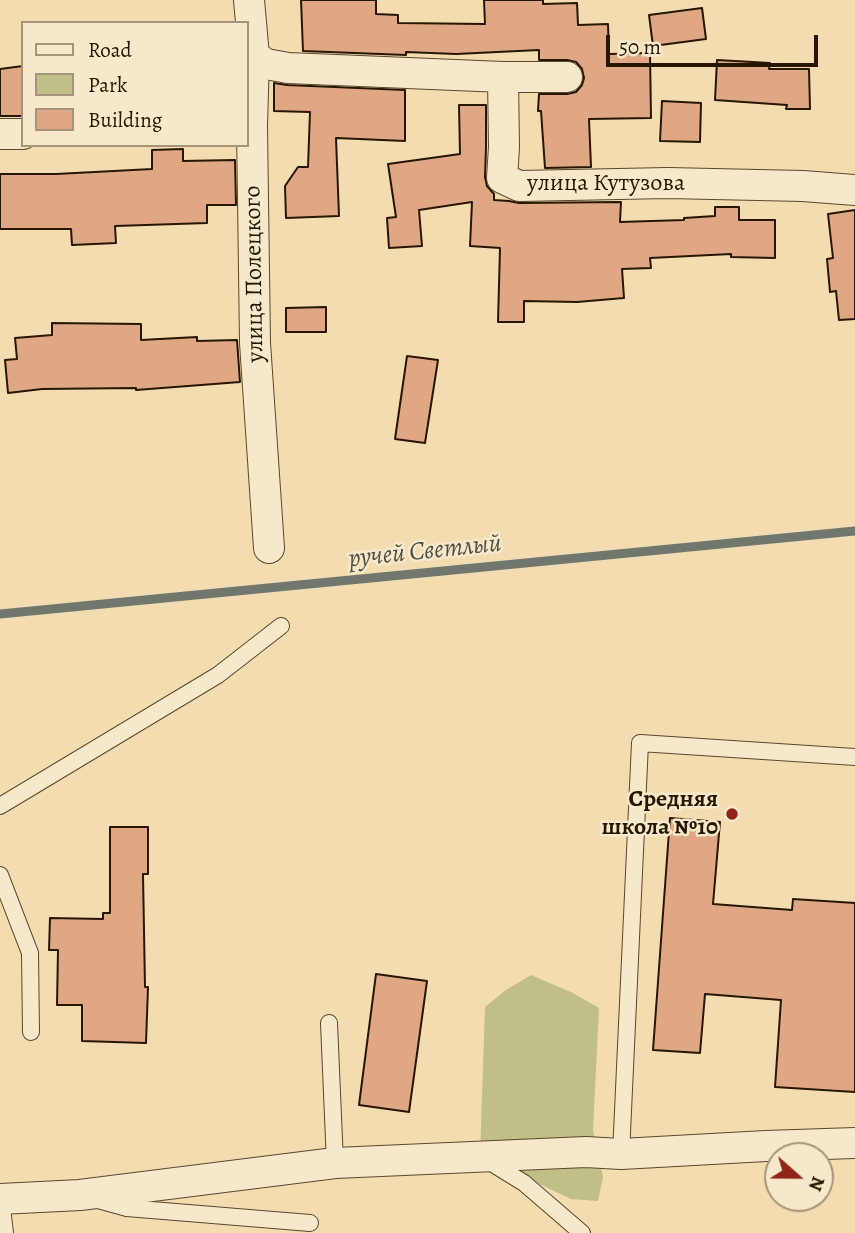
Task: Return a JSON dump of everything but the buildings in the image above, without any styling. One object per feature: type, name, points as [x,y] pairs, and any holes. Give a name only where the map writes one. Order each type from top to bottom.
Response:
[{"type":"street","name":"улица Полецкого","points":[[248,0],[254,56],[250,126],[255,343],[269,548]]},
{"type":"street","points":[[254,56],[266,64],[289,68],[567,77]]},
{"type":"street","name":"улица Кутузова","points":[[503,77],[502,178],[519,186],[668,183],[855,190]]},
{"type":"street","points":[[0,134],[21,134]]},
{"type":"street","points":[[0,1199],[80,1195],[335,1163],[855,1143]]},
{"type":"lane","points":[[0,806],[218,675],[281,626]]},
{"type":"lane","points":[[621,1154],[640,744],[855,757]]},
{"type":"lane","points":[[0,875],[30,953],[31,1032]]},
{"type":"lane","points":[[329,1023],[335,1163]]},
{"type":"lane","points":[[480,1156],[524,1183],[582,1233]]},
{"type":"lane","points":[[80,1195],[127,1208],[310,1223]]},
{"type":"lane","points":[[0,1199],[5,1233]]},
{"type":"green space","points":[[531,975],[573,993],[599,1008],[593,1130],[603,1177],[598,1201],[571,1199],[480,1156],[485,1007]]},
{"type":"waterway","name":"ручей Светлый","points":[[0,614],[855,531]]},
{"type":"place","name":"Средняя школа №10","points":[[732,814]]}]
